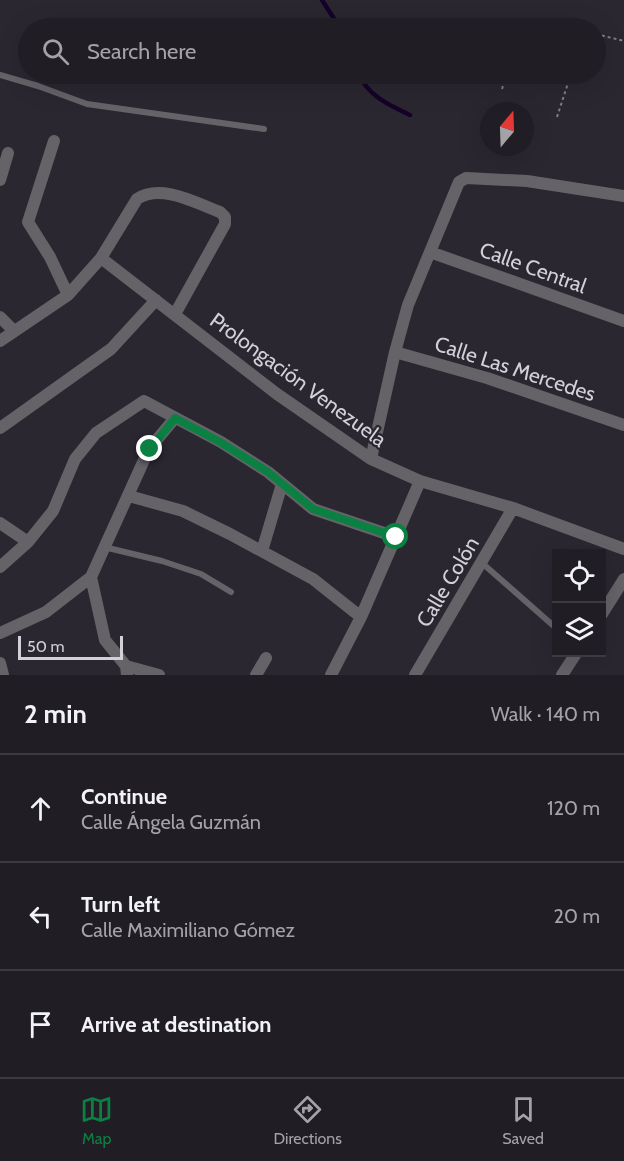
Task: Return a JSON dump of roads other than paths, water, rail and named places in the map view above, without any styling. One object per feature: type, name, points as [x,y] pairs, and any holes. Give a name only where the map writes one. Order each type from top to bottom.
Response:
[{"type":"street","points":[[54,141],[28,222],[50,257],[68,295]]},
{"type":"street","points":[[0,180],[8,153]]},
{"type":"street","points":[[371,459],[394,352],[408,305],[459,183],[466,178],[527,180],[624,196]]},
{"type":"street","points":[[0,341],[68,295],[101,258],[138,199],[145,194],[156,192],[176,196],[220,212],[225,217],[225,224],[175,314]]},
{"type":"street","name":"Calle Central","points":[[429,252],[624,321]]},
{"type":"street","name":"Prolongación Venezuela","points":[[101,258],[277,394],[371,459],[420,481],[513,508],[624,549]]},
{"type":"street","points":[[0,428],[111,349],[156,300]]},
{"type":"street","points":[[0,317],[14,331]]},
{"type":"street","name":"Calle Las Mercedes","points":[[394,352],[498,382],[624,425]]},
{"type":"street","points":[[0,567],[28,542],[53,511],[75,459],[96,433],[144,401],[220,442],[268,472],[313,509],[396,537]]},
{"type":"street","points":[[0,633],[46,612],[91,577],[150,449],[175,418]]},
{"type":"street","points":[[331,675],[361,617],[420,481]]},
{"type":"street","points":[[262,551],[282,484]]},
{"type":"street","points":[[129,496],[183,511],[262,551],[313,579],[361,617]]},
{"type":"street","name":"Calle Colón","points":[[414,675],[513,508]]},
{"type":"street","points":[[0,523],[28,542]]},
{"type":"street","points":[[91,577],[105,640],[126,670],[159,675]]},
{"type":"street","points":[[606,608],[624,579]]},
{"type":"street","points":[[562,675],[574,657]]},
{"type":"street","points":[[256,675],[266,658]]},
{"type":"street","points":[[0,663],[3,675]]},
{"type":"lane","points":[[0,75],[18,80]]},
{"type":"lane","points":[[31,84],[87,104],[264,129]]},
{"type":"lane","points":[[104,547],[162,561],[201,574],[231,592]]},
{"type":"lane","points":[[482,563],[552,624]]},
{"type":"waterway","points":[[322,0],[334,18]]},
{"type":"waterway","points":[[365,84],[387,103],[410,115]]}]
